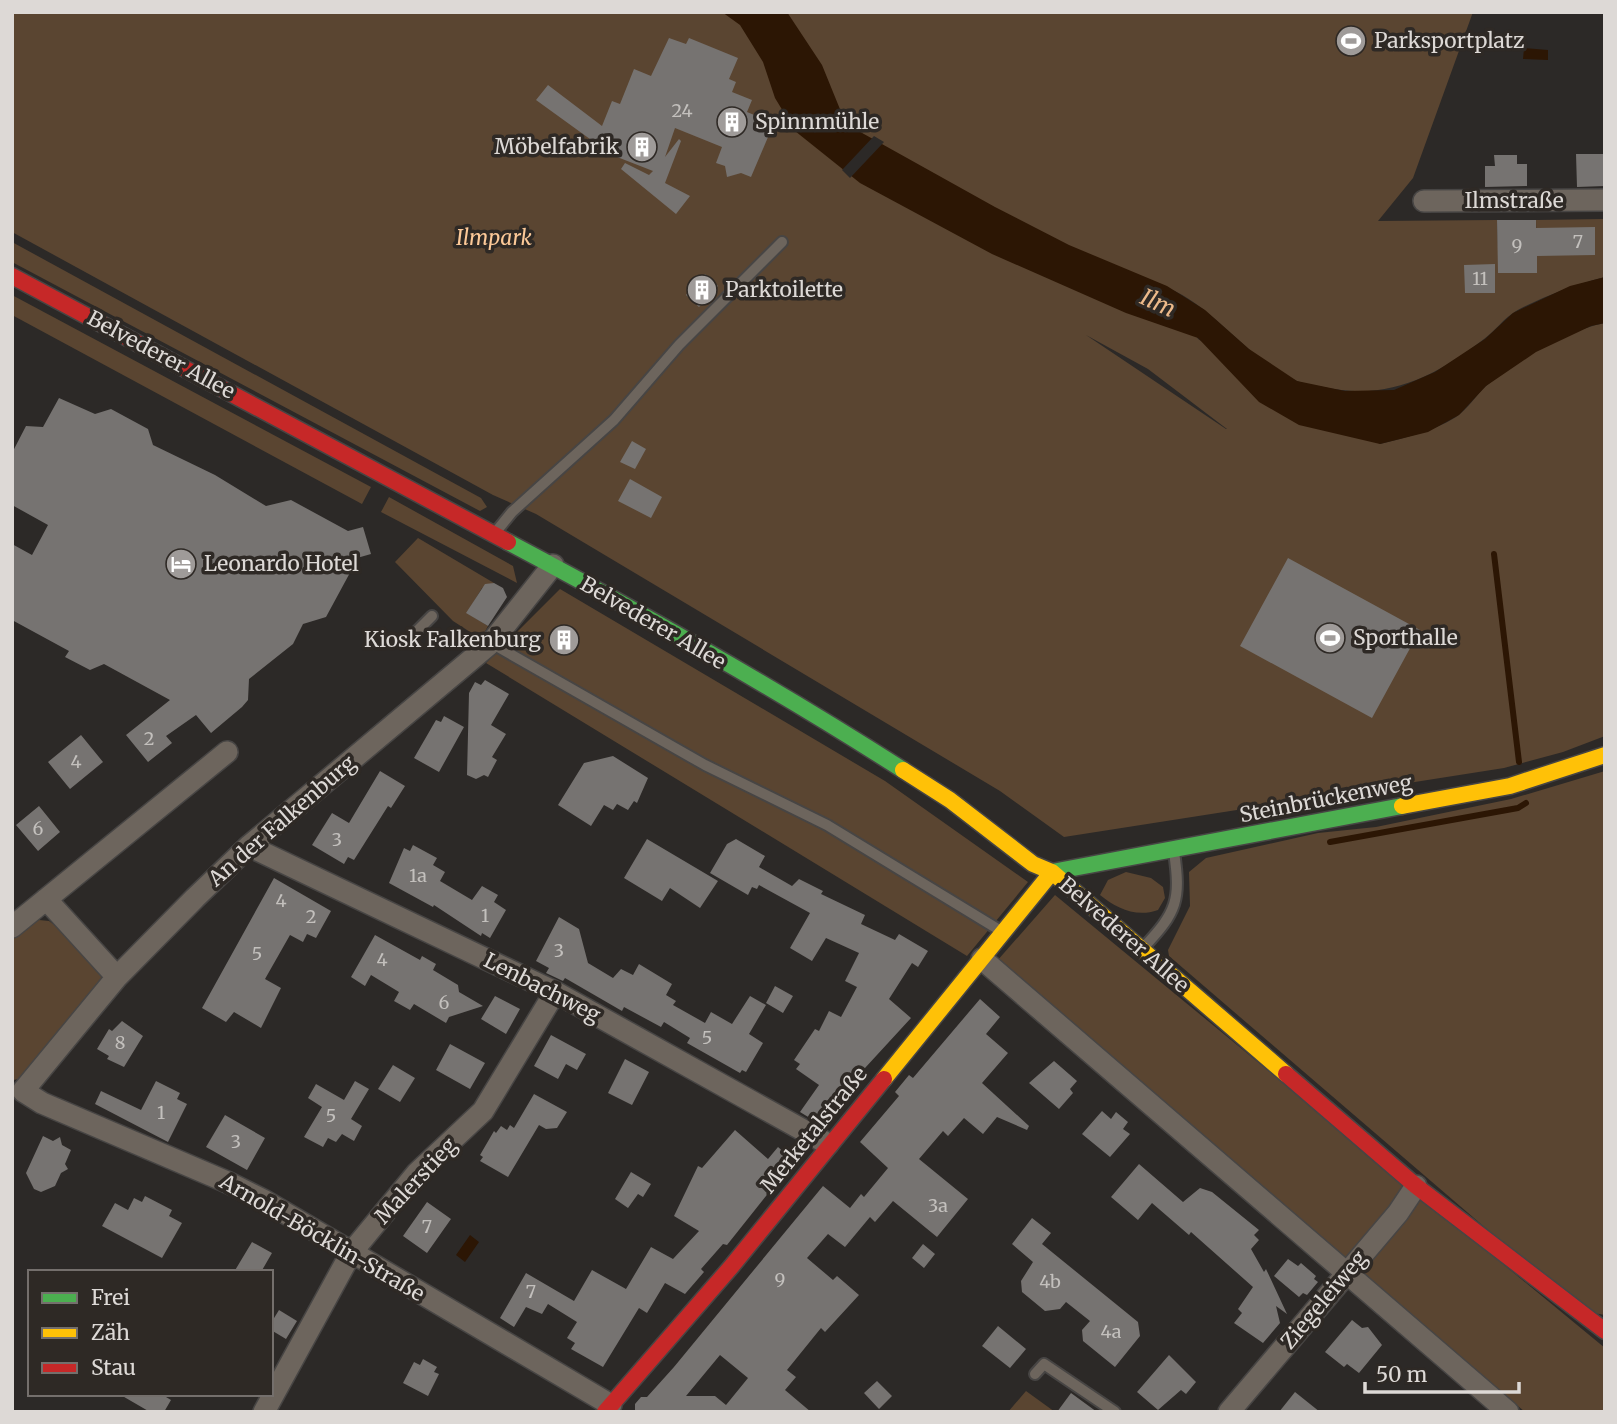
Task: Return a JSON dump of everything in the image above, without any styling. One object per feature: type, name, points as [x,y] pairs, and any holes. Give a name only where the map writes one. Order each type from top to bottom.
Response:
[{"type":"street","name":"Ilmstraße","points":[[1424,201],[1605,200]]},
{"type":"street","name":"Belvederer Allee","points":[[12,276],[553,565],[851,736],[950,800],[1033,864],[1052,872],[1416,1186],[1605,1331]]},
{"type":"street","name":"An der Falkenburg","points":[[23,1091],[160,924],[491,643],[553,565]]},
{"type":"street","points":[[12,926],[226,752]]},
{"type":"street","name":"Steinbrückenweg","points":[[1052,872],[1510,786],[1605,755]]},
{"type":"street","name":"Lenbachweg","points":[[249,846],[555,992],[828,1144]]},
{"type":"street","name":"Merketalstraße","points":[[608,1408],[731,1267],[828,1144],[1052,872]]},
{"type":"street","points":[[46,899],[117,977]]},
{"type":"street","points":[[982,959],[1344,1274],[1508,1412]]},
{"type":"street","name":"Malerstieg","points":[[273,1396],[351,1253],[417,1173],[483,1111],[555,992]]},
{"type":"street","name":"Arnold-Böcklin-Straße","points":[[23,1091],[42,1103],[228,1182],[608,1408]]},
{"type":"street","name":"Ziegeleiweg","points":[[1229,1412],[1398,1213],[1416,1186]]},
{"type":"street","name":"Malerstieg","points":[[264,1412],[273,1396]]},
{"type":"lane","points":[[495,533],[512,512],[614,420],[680,345],[782,242]]},
{"type":"lane","points":[[415,633],[432,616]]},
{"type":"lane","points":[[491,643],[705,765],[827,825],[1004,933]]},
{"type":"lane","points":[[1142,949],[1163,927],[1174,906],[1179,885],[1174,849]]},
{"type":"lane","points":[[1035,1374],[1044,1364],[1115,1412]]},
{"type":"green space","name":"Ilmpark","points":[[12,12],[1473,12],[1413,178],[1378,221],[1497,220],[1499,273],[1537,272],[1536,220],[1605,219],[1605,277],[1559,291],[1516,311],[1465,353],[1428,375],[1408,383],[1368,391],[1346,391],[1306,384],[1279,372],[1202,308],[1168,288],[1198,339],[1380,444],[1438,427],[1456,417],[1486,386],[1527,356],[1574,332],[1605,323],[1605,736],[1563,752],[1504,768],[1064,837],[1000,791],[536,514],[493,495],[12,232]],"holes":[[[1086,335],[1148,369],[1227,429]]]},
{"type":"green space","points":[[12,242],[481,498],[487,507],[480,511],[12,262]]},
{"type":"green space","points":[[12,295],[371,487],[362,504],[12,315]]},
{"type":"green space","points":[[389,497],[513,566],[517,583],[381,512]]},
{"type":"green space","points":[[418,538],[494,583],[482,588],[467,613],[488,626],[481,639],[453,621],[395,562]]},
{"type":"green space","points":[[560,589],[885,781],[1028,882],[967,956],[486,663]]},
{"type":"green space","points":[[1605,771],[1605,1315],[1582,1311],[1169,956],[1168,950],[1190,906],[1189,872],[1206,858],[1318,833],[1376,827],[1511,799]]},
{"type":"green space","points":[[1126,872],[1151,878],[1163,887],[1165,898],[1158,910],[1134,912],[1113,904],[1100,895],[1108,880]]},
{"type":"green space","points":[[1055,895],[1605,1348],[1605,1412],[1525,1412],[997,961]]},
{"type":"green space","points":[[39,920],[49,921],[57,927],[101,975],[101,981],[19,1079],[13,1080],[12,937],[28,924]]},
{"type":"green space","points":[[1026,1391],[1055,1412],[1008,1412]]},
{"type":"water","name":"Ilm","points":[[722,12],[787,12],[822,65],[846,124],[1069,245],[1167,286],[1205,310],[1249,349],[1297,381],[1345,391],[1394,390],[1435,372],[1485,339],[1513,313],[1570,286],[1605,277],[1605,323],[1591,326],[1536,352],[1486,386],[1459,415],[1428,432],[1380,444],[1299,425],[1259,402],[1198,338],[1126,313],[992,254],[860,183],[795,131],[775,98],[763,62],[740,25]]},
{"type":"water","points":[[1524,48],[1548,50],[1548,60],[1523,59]]},
{"type":"water","points":[[470,1235],[479,1242],[465,1262],[456,1255]]},
{"type":"pier","points":[[874,136],[884,142],[850,178],[842,170]]},
{"type":"building","points":[[669,38],[686,44],[689,38],[738,58],[729,79],[736,82],[732,92],[752,100],[747,112],[774,123],[751,177],[741,173],[727,177],[725,166],[716,163],[722,147],[675,128],[665,157],[679,139],[681,141],[665,183],[690,196],[676,214],[621,169],[625,163],[649,175],[653,171],[612,155],[536,100],[548,85],[602,126],[612,101],[620,104],[634,69],[651,76]]},
{"type":"building","points":[[1576,154],[1605,154],[1605,186],[1577,187]]},
{"type":"building","points":[[1494,155],[1517,155],[1517,164],[1527,164],[1527,186],[1485,187],[1485,166],[1495,166]]},
{"type":"building","points":[[1497,220],[1536,220],[1536,228],[1595,227],[1595,255],[1537,256],[1537,273],[1498,273]]},
{"type":"building","points":[[1495,264],[1495,293],[1465,293],[1464,265]]},
{"type":"building","name":"Parktoilette","points":[[705,274],[718,286],[699,307],[686,295]]},
{"type":"building","name":"Leonardo Hotel","points":[[59,398],[95,414],[111,409],[148,429],[153,445],[215,475],[266,506],[291,500],[348,531],[363,527],[371,554],[350,560],[352,569],[326,617],[303,624],[293,644],[249,679],[248,700],[242,707],[211,733],[196,715],[166,736],[172,743],[148,762],[126,735],[170,700],[104,664],[90,670],[65,657],[69,651],[12,620],[12,544],[32,555],[48,525],[12,505],[12,453],[26,426],[43,427]]},
{"type":"building","points":[[632,441],[646,449],[635,469],[620,462]]},
{"type":"building","points":[[630,479],[662,497],[651,518],[618,501]]},
{"type":"building","name":"Sporthalle","points":[[1288,558],[1420,630],[1372,718],[1240,646]]},
{"type":"building","points":[[494,583],[503,588],[507,597],[488,626],[466,613],[485,584]]},
{"type":"building","points":[[485,680],[509,694],[491,725],[506,734],[492,757],[497,760],[488,777],[484,775],[476,779],[467,775],[469,693],[475,682],[481,685]]},
{"type":"building","points":[[444,716],[464,727],[439,772],[414,758],[436,720],[441,722]]},
{"type":"building","points":[[81,735],[103,762],[70,789],[48,762]]},
{"type":"building","points":[[613,756],[648,778],[637,803],[634,801],[628,810],[617,804],[613,810],[604,805],[591,826],[558,805],[584,763]]},
{"type":"building","points":[[380,771],[405,786],[391,808],[388,806],[354,860],[348,857],[344,864],[312,845],[332,813],[349,823]]},
{"type":"building","points":[[39,806],[60,832],[38,851],[16,825]]},
{"type":"building","points":[[647,839],[718,881],[700,908],[670,888],[662,901],[624,878]]},
{"type":"building","points":[[736,839],[765,856],[759,867],[792,886],[799,879],[823,891],[821,894],[865,915],[861,924],[895,940],[899,934],[928,951],[918,967],[912,963],[889,999],[911,1018],[842,1093],[847,1097],[823,1126],[800,1112],[819,1085],[796,1069],[800,1064],[794,1060],[815,1029],[819,1031],[829,1011],[841,1017],[857,987],[845,981],[859,953],[826,938],[812,961],[790,948],[810,913],[759,885],[757,889],[752,887],[748,895],[710,873],[727,844]]},
{"type":"building","points":[[413,845],[437,858],[433,865],[445,872],[440,881],[472,900],[482,886],[498,895],[494,902],[506,910],[490,938],[482,933],[481,936],[434,905],[433,907],[389,883],[404,848],[410,851]]},
{"type":"building","points":[[274,878],[331,911],[316,938],[307,934],[303,942],[290,935],[265,979],[281,988],[261,1028],[234,1012],[226,1022],[202,1008]]},
{"type":"building","points":[[559,917],[579,929],[588,963],[613,978],[621,969],[633,975],[639,964],[672,984],[666,995],[676,1001],[673,1005],[705,1023],[711,1012],[732,1024],[750,996],[766,1005],[749,1034],[763,1043],[746,1072],[742,1070],[740,1073],[687,1043],[690,1038],[664,1022],[661,1027],[624,1007],[622,1011],[565,978],[563,981],[546,973],[549,968],[536,961]]},
{"type":"building","points":[[375,935],[420,960],[422,956],[436,964],[433,970],[458,985],[459,992],[483,1006],[449,1017],[446,1023],[414,1004],[410,1010],[394,1001],[399,992],[371,975],[365,986],[351,977]]},
{"type":"building","points":[[775,986],[793,996],[783,1013],[766,1003]]},
{"type":"building","points":[[495,996],[520,1009],[506,1034],[481,1019]]},
{"type":"building","points":[[980,999],[1000,1017],[986,1034],[1008,1053],[982,1083],[1029,1126],[1027,1130],[997,1117],[983,1134],[964,1118],[948,1136],[943,1131],[919,1159],[968,1199],[937,1237],[893,1201],[875,1222],[870,1217],[845,1247],[828,1234],[807,1258],[833,1280],[837,1276],[859,1295],[825,1332],[821,1328],[787,1370],[796,1377],[785,1390],[811,1412],[635,1412],[635,1404],[641,1397],[647,1397],[674,1367],[823,1186],[850,1208],[861,1194],[864,1197],[888,1168],[860,1142],[899,1096],[895,1092],[909,1075],[913,1078]],"holes":[[[720,1355],[748,1378],[726,1405],[715,1396],[686,1396]]]},
{"type":"building","points":[[122,1021],[143,1036],[124,1067],[107,1059],[109,1056],[97,1049],[109,1029],[112,1031]]},
{"type":"building","points":[[551,1035],[586,1054],[577,1070],[566,1064],[558,1079],[534,1066]]},
{"type":"building","points":[[450,1044],[485,1063],[470,1089],[436,1070]]},
{"type":"building","points":[[625,1059],[649,1072],[632,1105],[608,1093]]},
{"type":"building","points":[[1054,1061],[1077,1081],[1070,1089],[1073,1093],[1059,1109],[1029,1083]]},
{"type":"building","points":[[393,1065],[415,1078],[400,1102],[378,1089]]},
{"type":"building","points":[[156,1081],[180,1093],[177,1099],[187,1104],[168,1142],[95,1104],[101,1091],[141,1110]]},
{"type":"building","points":[[355,1081],[369,1089],[351,1119],[362,1126],[354,1141],[342,1134],[336,1142],[328,1138],[323,1147],[304,1137],[322,1107],[308,1098],[316,1084],[344,1100]]},
{"type":"building","points":[[534,1094],[567,1112],[557,1128],[546,1129],[539,1125],[508,1177],[480,1161],[483,1157],[480,1155],[494,1131],[496,1133],[501,1126],[507,1130],[510,1125],[514,1128]]},
{"type":"building","points":[[1102,1111],[1111,1119],[1116,1112],[1128,1122],[1123,1129],[1130,1134],[1110,1157],[1082,1134]]},
{"type":"building","points":[[225,1115],[265,1138],[247,1170],[206,1147]]},
{"type":"building","points":[[735,1130],[768,1159],[778,1147],[794,1161],[727,1245],[723,1244],[701,1269],[704,1272],[685,1294],[665,1283],[647,1313],[639,1308],[603,1367],[571,1349],[575,1343],[567,1338],[577,1322],[548,1304],[542,1314],[526,1307],[514,1327],[500,1318],[526,1273],[574,1301],[592,1270],[626,1289],[651,1247],[673,1259],[699,1231],[674,1216],[698,1166],[702,1168]]},
{"type":"building","points":[[43,1136],[53,1141],[60,1137],[62,1145],[71,1150],[65,1164],[68,1169],[61,1173],[55,1186],[41,1192],[34,1189],[26,1173]]},
{"type":"building","points":[[1139,1164],[1183,1202],[1200,1188],[1212,1192],[1259,1230],[1254,1235],[1259,1240],[1251,1249],[1264,1272],[1266,1269],[1287,1314],[1276,1306],[1280,1323],[1263,1343],[1234,1323],[1242,1313],[1238,1309],[1253,1287],[1191,1232],[1189,1235],[1152,1203],[1138,1220],[1111,1197]]},
{"type":"building","points":[[631,1172],[651,1184],[643,1197],[638,1194],[628,1208],[615,1199]]},
{"type":"building","points":[[145,1196],[172,1210],[169,1216],[182,1223],[162,1258],[102,1226],[115,1203],[128,1210],[134,1198],[142,1202]]},
{"type":"building","points":[[427,1202],[451,1219],[427,1253],[403,1236]]},
{"type":"building","points":[[1032,1218],[1051,1233],[1042,1244],[1138,1322],[1140,1336],[1115,1367],[1083,1341],[1082,1330],[1090,1321],[1066,1302],[1060,1309],[1045,1311],[1022,1292],[1021,1281],[1033,1262],[1012,1244]]},
{"type":"building","points":[[252,1242],[272,1253],[262,1270],[235,1270]]},
{"type":"building","points":[[923,1244],[935,1254],[924,1268],[912,1258]]},
{"type":"building","points":[[1288,1259],[1298,1266],[1301,1263],[1316,1276],[1314,1279],[1318,1282],[1307,1295],[1303,1293],[1299,1297],[1274,1276]]},
{"type":"building","points":[[279,1310],[297,1321],[286,1339],[273,1331],[273,1320]]},
{"type":"building","points":[[1352,1320],[1362,1328],[1368,1327],[1382,1345],[1359,1373],[1347,1364],[1344,1367],[1325,1352]]},
{"type":"building","points":[[998,1326],[1026,1349],[1010,1368],[982,1346]]},
{"type":"building","points":[[1169,1355],[1196,1382],[1186,1394],[1181,1390],[1158,1410],[1137,1392]]},
{"type":"building","points":[[423,1359],[437,1367],[434,1372],[439,1374],[428,1396],[403,1383],[414,1362],[420,1365]]},
{"type":"building","points":[[877,1381],[892,1396],[879,1409],[864,1393]]},
{"type":"building","points":[[1295,1392],[1320,1412],[1279,1412]]},
{"type":"building","points":[[1071,1393],[1097,1412],[1057,1412]]},
{"type":"building","points":[[122,1396],[164,1396],[171,1400],[164,1412],[150,1412]]},
{"type":"waterway","points":[[1494,554],[1519,762]]},
{"type":"waterway","points":[[1330,842],[1518,808],[1526,803]]},
{"type":"traffic: fast","points":[[508,542],[708,652],[903,770]]},
{"type":"traffic: fast","points":[[1052,872],[1402,806]]},
{"type":"traffic: slow","points":[[1402,806],[1510,786],[1605,755]]},
{"type":"traffic: slow","points":[[903,770],[950,800],[1033,864],[1052,872],[1286,1074]]},
{"type":"traffic: slow","points":[[884,1079],[1052,872]]},
{"type":"traffic: jam","points":[[12,276],[508,542]]},
{"type":"traffic: jam","points":[[1286,1074],[1416,1186],[1605,1331]]},
{"type":"traffic: jam","points":[[605,1412],[731,1267],[884,1079]]},
{"type":"place","name":"Parksportplatz","points":[[1351,41]]},
{"type":"place","name":"Spinnmühle","points":[[732,122]]},
{"type":"place","name":"Möbelfabrik","points":[[642,147]]},
{"type":"place","name":"Parktoilette","points":[[702,290]]},
{"type":"place","name":"Leonardo Hotel","points":[[181,564]]},
{"type":"place","name":"Sporthalle","points":[[1330,638]]},
{"type":"place","name":"Kiosk Falkenburg","points":[[564,640]]}]
